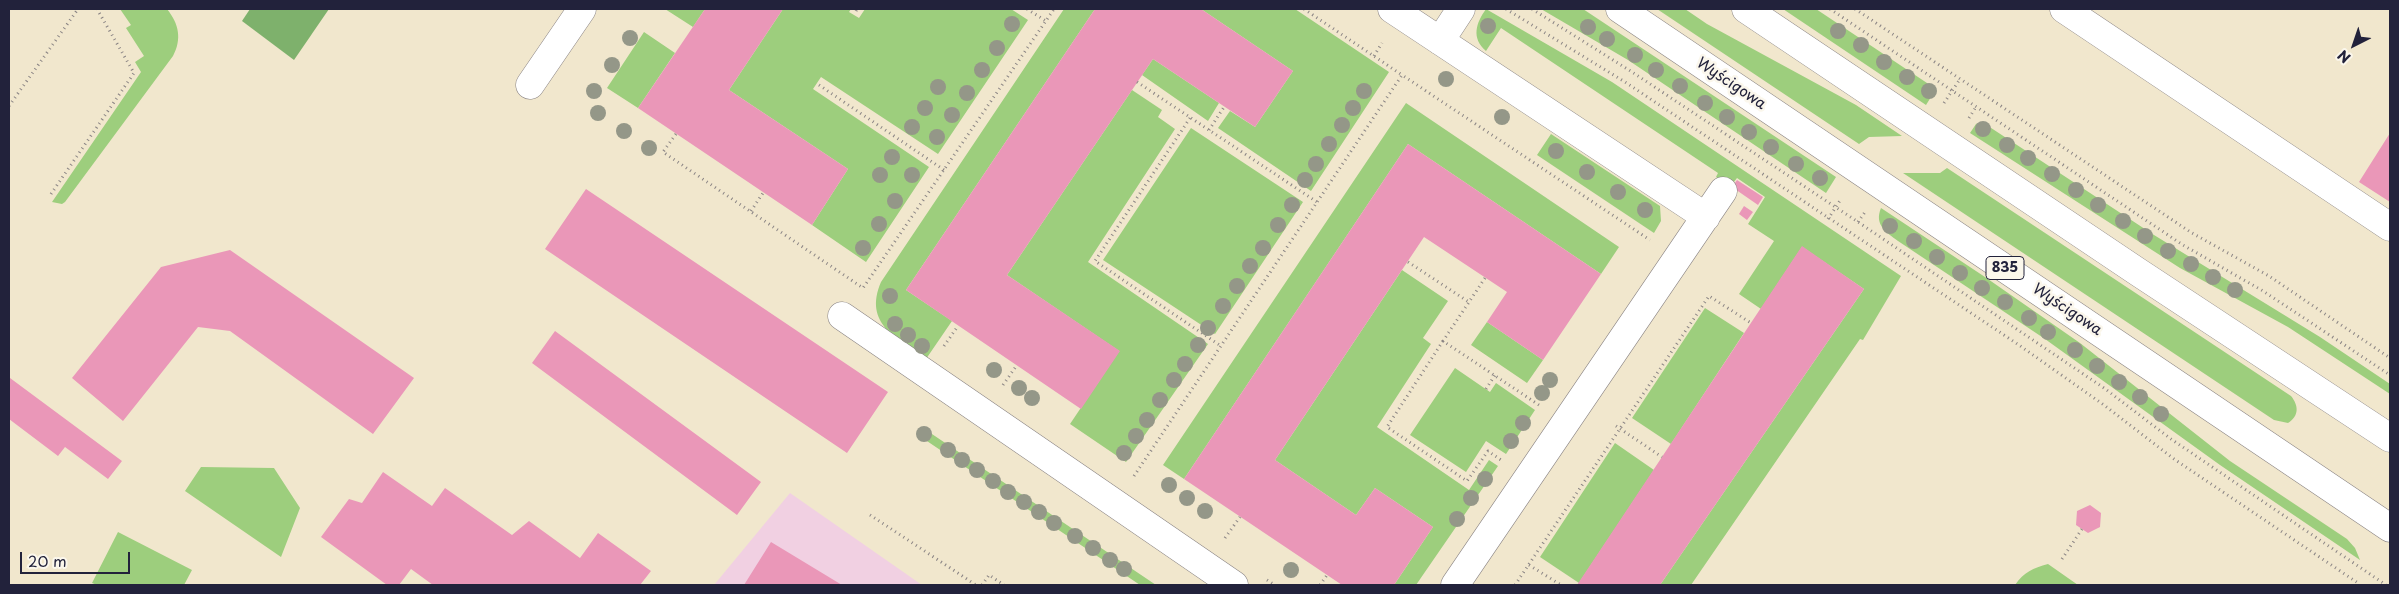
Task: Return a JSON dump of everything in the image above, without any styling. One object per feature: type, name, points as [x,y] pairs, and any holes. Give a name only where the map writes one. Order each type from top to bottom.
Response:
[{"type":"main road","points":[[530,85],[582,9]]},
{"type":"main road","points":[[1392,9],[1706,217]]},
{"type":"main road","points":[[1440,41],[1461,9]]},
{"type":"main road","name":"Wyścigowa","points":[[1620,9],[2390,528]]},
{"type":"main road","points":[[1746,9],[2138,272],[2390,438]]},
{"type":"main road","points":[[2064,9],[2390,227]]},
{"type":"main road","points":[[1455,585],[1723,191]]},
{"type":"main road","points":[[842,316],[1234,585]]},
{"type":"path","points":[[9,106],[78,9]]},
{"type":"path","points":[[51,194],[134,73],[98,9]]},
{"type":"path","points":[[1027,9],[1046,21]]},
{"type":"path","points":[[676,134],[663,152],[864,288],[1054,9]]},
{"type":"path","points":[[1304,9],[1656,244]]},
{"type":"path","points":[[1506,9],[1625,82],[2016,343],[2104,405],[2174,460],[2358,583]]},
{"type":"path","points":[[1532,9],[1640,77],[1875,233],[2104,388],[2178,444],[2386,585]]},
{"type":"path","points":[[1830,9],[2183,245],[2263,291],[2390,374]]},
{"type":"path","points":[[1856,9],[2192,233],[2269,276],[2390,358]]},
{"type":"path","points":[[1134,476],[1402,74]]},
{"type":"path","points":[[1137,82],[1317,202]]},
{"type":"path","points":[[819,86],[944,170]]},
{"type":"path","points":[[1209,130],[1224,107]]},
{"type":"path","points":[[1190,118],[1095,262],[1221,346]]},
{"type":"path","points":[[751,212],[763,193]]},
{"type":"path","points":[[1408,262],[1469,302]]},
{"type":"path","points":[[1485,278],[1387,427],[1467,481],[1488,451],[1508,464]]},
{"type":"path","points":[[1515,585],[1709,296],[1751,323]]},
{"type":"path","points":[[1443,340],[1545,409]]},
{"type":"path","points":[[1002,387],[1017,365]]},
{"type":"path","points":[[1486,389],[1495,375]]},
{"type":"path","points":[[1616,426],[1662,457]]},
{"type":"path","points":[[870,515],[976,585]]},
{"type":"path","points":[[1224,540],[1240,517]]},
{"type":"path","points":[[2062,559],[2082,529]]},
{"type":"path","points":[[1529,564],[1561,585]]},
{"type":"path","points":[[982,585],[989,575],[1004,585]]},
{"type":"path","points":[[1320,585],[1327,575]]},
{"type":"shaded area","points":[[790,493],[922,585],[714,585]]},
{"type":"green space","points":[[120,9],[167,9],[177,26],[178,44],[176,50],[65,202],[62,204],[52,202],[141,72],[135,62],[144,56],[126,28],[131,25]]},
{"type":"green space","points":[[250,9],[329,9],[294,60],[242,21]]},
{"type":"green space","points":[[665,9],[705,9],[693,27]]},
{"type":"green space","points":[[783,9],[851,9],[849,12],[859,18],[865,9],[1011,9],[1028,20],[938,154],[821,77],[813,89],[929,167],[866,262],[812,225],[848,169],[729,90]]},
{"type":"green space","points":[[1064,9],[1095,9],[906,290],[952,321],[926,359],[894,336],[880,319],[876,309],[881,282]]},
{"type":"green space","points":[[1201,9],[1295,9],[1389,72],[1311,191],[1218,128],[1230,111],[1255,127],[1293,71]]},
{"type":"green space","points":[[1486,9],[1612,82],[1901,276],[1863,340],[1860,339],[1691,585],[1660,585],[1864,289],[1802,247],[1761,309],[1739,294],[1774,241],[1748,224],[1765,197],[1737,178],[1730,187],[1716,177],[1718,173],[1501,28],[1486,51],[1478,41],[1477,30]]},
{"type":"green space","points":[[1541,9],[1583,9],[1836,177],[1826,193],[1628,60]]},
{"type":"green space","points":[[1657,9],[1685,9],[1707,24],[1856,105],[1902,136],[1869,137],[1859,144]]},
{"type":"green space","points":[[1783,9],[1816,9],[1936,89],[1926,105]]},
{"type":"green space","points":[[644,32],[675,53],[638,108],[607,88]]},
{"type":"green space","points":[[1153,59],[1219,103],[1208,121],[1142,75]]},
{"type":"green space","points":[[1132,90],[1162,110],[1158,117],[1175,129],[1088,262],[1208,344],[1126,462],[1070,424],[1119,351],[1007,275]]},
{"type":"green space","points":[[1406,103],[1619,247],[1601,274],[1408,144],[1184,479],[1163,465]]},
{"type":"green space","points":[[1982,122],[2154,235],[2320,337],[2390,384],[2390,394],[2288,327],[2180,268],[1970,133],[1976,124]]},
{"type":"green space","points":[[1191,128],[1303,202],[1215,334],[1103,260]]},
{"type":"green space","points":[[1551,134],[1660,206],[1661,221],[1654,233],[1537,155]]},
{"type":"green space","points":[[1947,168],[2291,396],[2297,411],[2292,420],[2288,423],[2274,420],[1903,173],[1940,173]]},
{"type":"green space","points":[[1881,208],[2080,343],[2230,461],[2347,539],[2355,548],[2360,560],[2220,465],[2045,339],[1898,241],[1882,228],[1879,219]]},
{"type":"green space","points":[[1402,270],[1448,301],[1423,338],[1431,344],[1377,427],[1469,490],[1489,460],[1498,466],[1416,585],[1394,585],[1433,527],[1375,488],[1356,515],[1275,460]]},
{"type":"green space","points":[[1705,308],[1744,333],[1671,444],[1632,418]]},
{"type":"green space","points":[[1487,322],[1543,360],[1527,383],[1471,345]]},
{"type":"green space","points":[[1455,368],[1490,392],[1496,383],[1535,410],[1506,454],[1486,441],[1466,472],[1410,435]]},
{"type":"green space","points":[[926,430],[1156,585],[1140,585],[921,437]]},
{"type":"green space","points":[[1615,443],[1654,470],[1579,583],[1540,557]]},
{"type":"green space","points":[[201,467],[274,468],[300,508],[281,557],[185,491]]},
{"type":"green space","points":[[118,532],[192,570],[184,585],[97,585],[92,583]]},
{"type":"green space","points":[[2048,564],[2078,585],[2015,585],[2029,571]]},
{"type":"building","points":[[705,9],[783,9],[729,90],[848,169],[812,225],[638,108]]},
{"type":"building","points":[[1095,9],[1201,9],[1293,71],[1255,127],[1153,59],[1007,275],[1120,351],[1081,409],[906,290]]},
{"type":"building","points":[[2390,133],[2390,202],[2359,182]]},
{"type":"building","points":[[1408,144],[1601,274],[1543,360],[1487,322],[1507,292],[1424,237],[1275,460],[1356,515],[1375,488],[1433,527],[1394,585],[1342,585],[1184,479]]},
{"type":"building","points":[[1737,180],[1763,197],[1758,205],[1732,187]]},
{"type":"building","points":[[586,189],[888,392],[847,453],[545,249]]},
{"type":"building","points":[[1744,206],[1753,212],[1747,220],[1739,214]]},
{"type":"building","points":[[1802,246],[1864,289],[1660,585],[1577,585]]},
{"type":"building","points":[[230,250],[414,378],[373,434],[230,331],[198,327],[123,421],[72,378],[161,267]]},
{"type":"building","points":[[555,331],[761,482],[737,515],[532,363]]},
{"type":"building","points":[[10,378],[122,461],[108,479],[65,447],[58,456],[9,419]]},
{"type":"building","points":[[383,472],[432,506],[445,488],[512,535],[529,521],[580,558],[598,533],[651,571],[640,585],[433,585],[411,569],[399,585],[387,585],[321,537],[349,499],[362,503]]},
{"type":"building","points":[[2090,505],[2101,513],[2100,527],[2088,533],[2076,525],[2077,511]]},
{"type":"building","points":[[771,542],[842,585],[744,585]]}]
